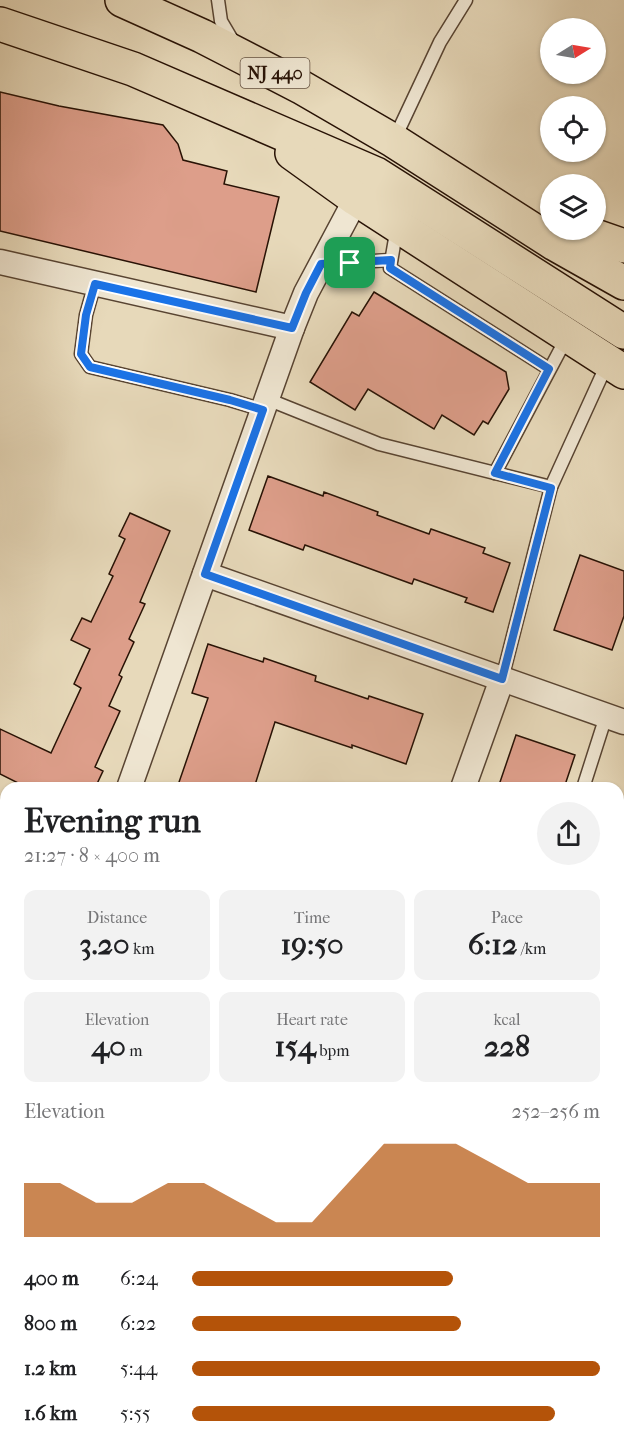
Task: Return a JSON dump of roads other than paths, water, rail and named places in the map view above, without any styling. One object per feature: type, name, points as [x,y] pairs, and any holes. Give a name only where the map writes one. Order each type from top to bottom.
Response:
[{"type":"highway","name":"NJ 440","points":[[122,0],[246,58],[394,141],[528,228],[624,283]]},
{"type":"highway","name":"NJ 440","points":[[0,24],[133,69],[239,115],[356,199],[616,367]]},
{"type":"highway","points":[[239,115],[376,174],[624,333]]},
{"type":"highway","points":[[422,159],[540,210]]},
{"type":"highway","points":[[606,240],[624,246]]},
{"type":"street","points":[[131,782],[292,328],[306,293],[356,199]]},
{"type":"street","points":[[0,262],[292,328]]},
{"type":"street","points":[[205,574],[615,719]]},
{"type":"street","points":[[466,782],[502,679]]},
{"type":"lane","points":[[218,0],[221,21],[231,41],[246,58]]},
{"type":"lane","points":[[394,141],[441,42],[466,0]]},
{"type":"lane","points":[[397,226],[390,268],[549,369]]},
{"type":"lane","points":[[321,264],[391,260]]},
{"type":"lane","points":[[95,284],[86,315],[81,354],[90,367],[230,400],[265,405],[379,444],[551,488]]},
{"type":"lane","points":[[495,473],[568,336]]},
{"type":"lane","points":[[502,679],[551,488],[616,367]]},
{"type":"lane","points":[[586,782],[615,719]]}]
